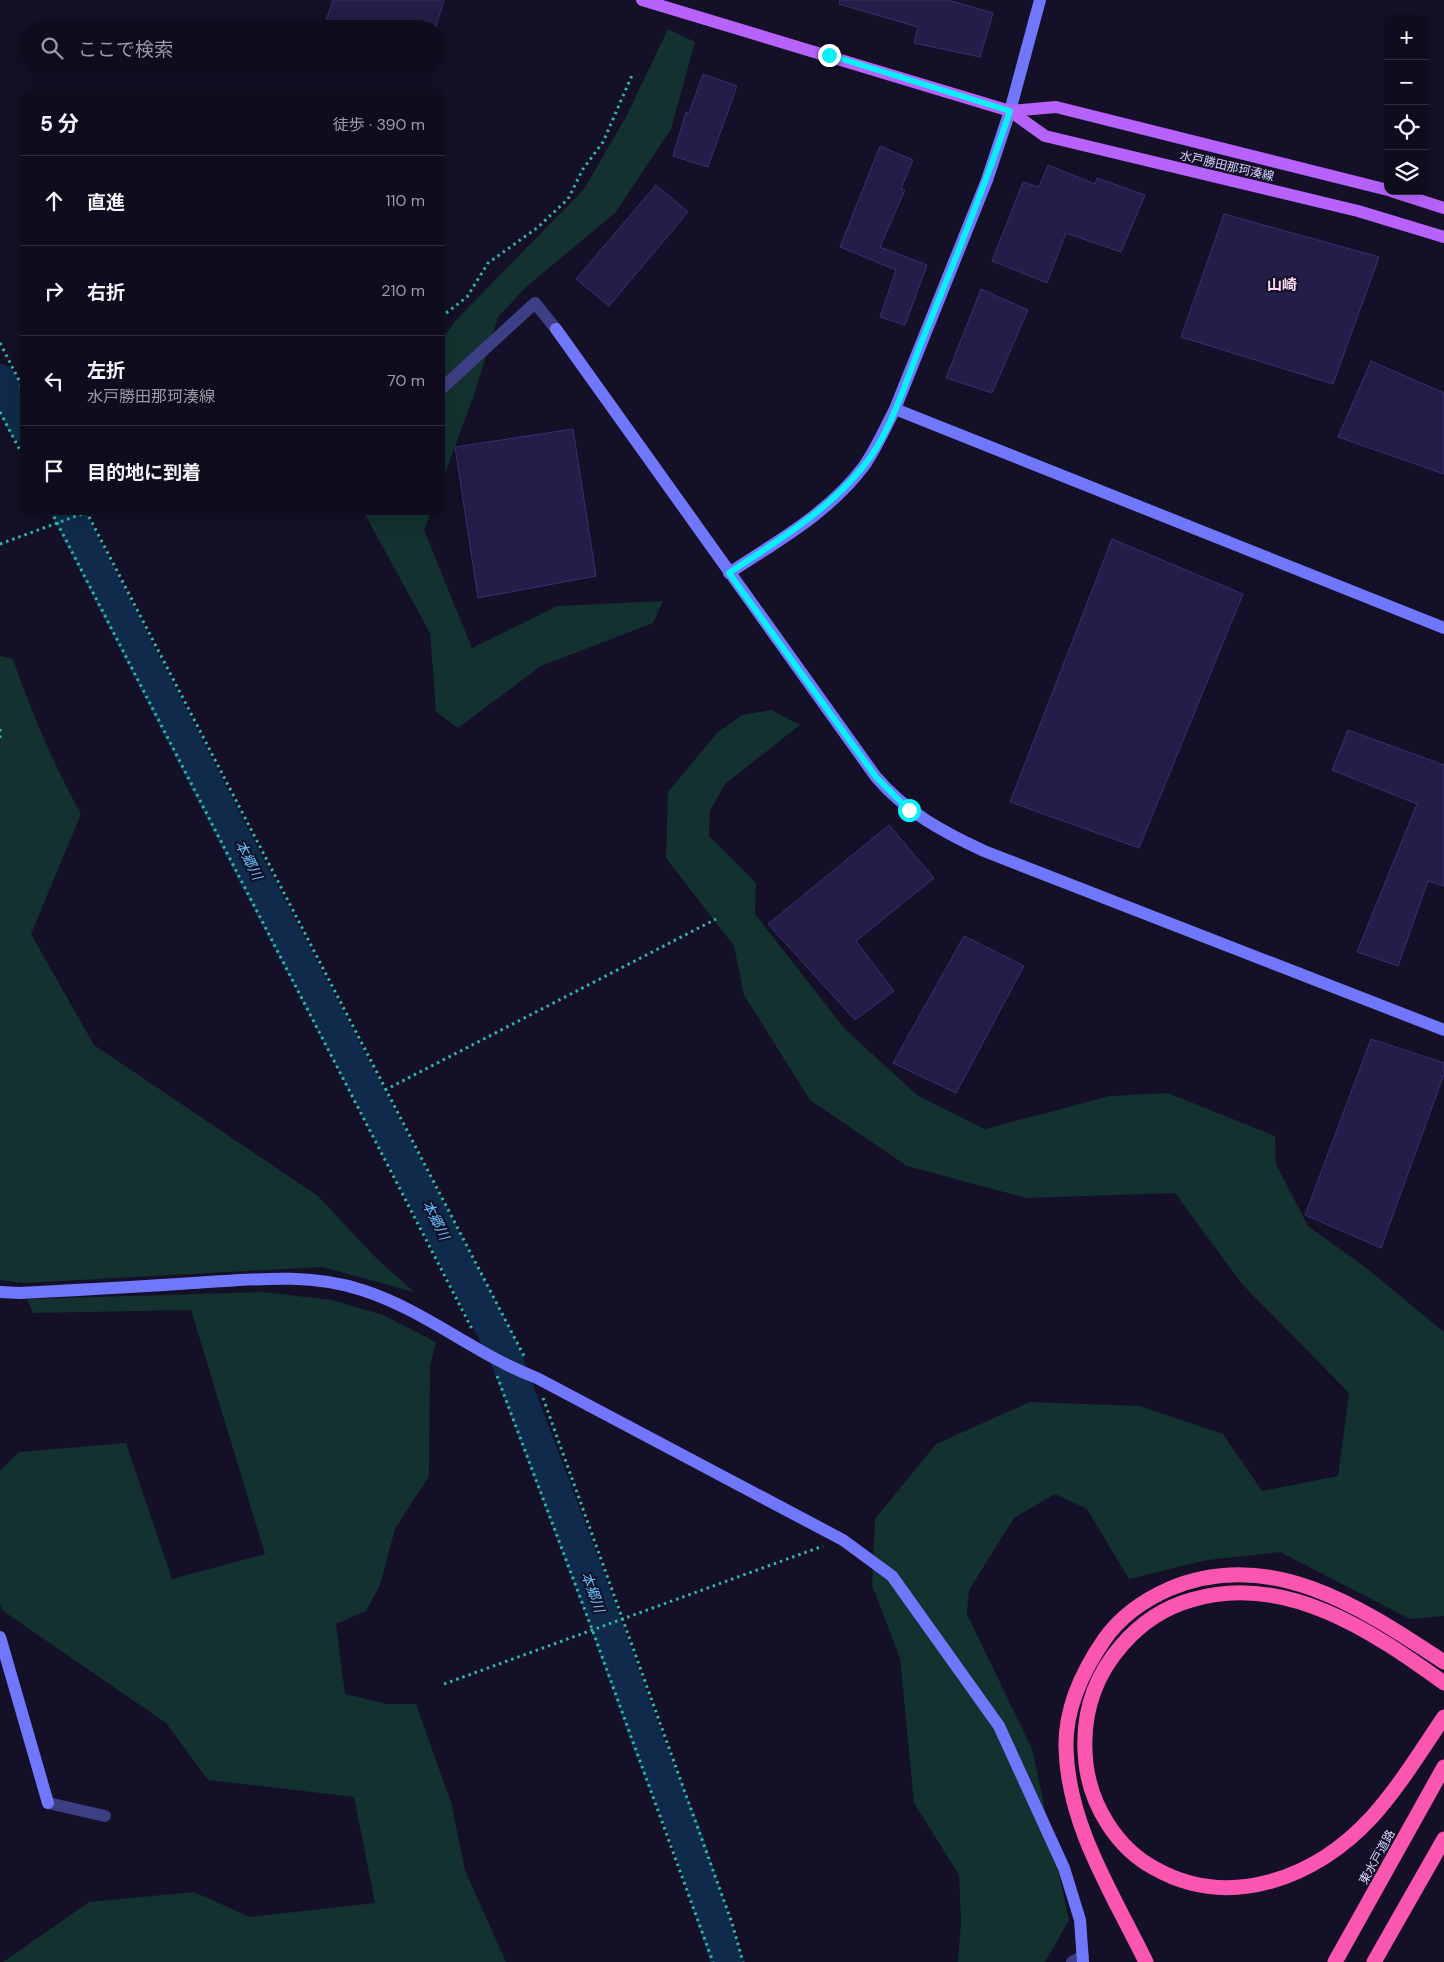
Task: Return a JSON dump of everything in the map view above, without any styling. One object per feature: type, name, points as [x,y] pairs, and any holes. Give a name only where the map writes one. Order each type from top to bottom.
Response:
[{"type":"highway","points":[[1146,1962],[1095,1859],[1073,1798],[1068,1774],[1066,1747],[1072,1702],[1093,1655],[1110,1630],[1132,1611],[1156,1595],[1182,1584],[1210,1576],[1272,1577],[1338,1598],[1372,1615],[1444,1662]]},
{"type":"highway","points":[[1442,1682],[1361,1629],[1302,1601],[1270,1594],[1240,1591],[1211,1594],[1159,1613],[1136,1629],[1104,1669],[1092,1694],[1086,1718],[1086,1766],[1100,1811],[1126,1848],[1145,1863],[1184,1882],[1208,1888],[1234,1888],[1282,1878],[1321,1858],[1351,1837],[1372,1817],[1391,1793],[1444,1717]]},
{"type":"highway","name":"東水戸道路","points":[[1335,1962],[1444,1767]]},
{"type":"highway","points":[[1374,1962],[1444,1839]]},
{"type":"main road","name":"水戸勝田那珂湊線","points":[[642,0],[1010,111],[1045,136],[1358,211],[1444,237]]},
{"type":"main road","name":"水戸勝田那珂湊線","points":[[1010,111],[1056,107],[1384,189]]},
{"type":"main road","points":[[1404,195],[1444,208]]},
{"type":"street","points":[[729,573],[810,520],[841,492],[864,466],[895,409],[987,180],[1010,111],[1040,0]]},
{"type":"street","points":[[445,385],[535,303],[556,329],[876,777],[909,810],[952,836],[984,851],[1444,1030]]},
{"type":"street","points":[[895,409],[1444,628]]},
{"type":"street","points":[[0,1292],[20,1293],[263,1279],[313,1279],[362,1290],[400,1306],[495,1360],[532,1376],[843,1540],[892,1576],[999,1726],[1064,1868],[1080,1920],[1079,1960]]},
{"type":"street","points":[[0,1637],[48,1803],[105,1816]]},
{"type":"path","points":[[445,314],[467,297],[488,263],[537,228],[568,199],[583,169],[604,142],[633,73]]},
{"type":"path","points":[[0,343],[20,382]]},
{"type":"path","points":[[0,412],[20,450]]},
{"type":"path","points":[[53,515],[459,1299],[482,1351],[498,1380],[592,1628],[713,1962]]},
{"type":"path","points":[[0,544],[80,515]]},
{"type":"path","points":[[90,515],[532,1376],[622,1618],[728,1914],[743,1962]]},
{"type":"path","points":[[0,729],[0,741]]},
{"type":"path","points":[[385,1090],[716,918]]},
{"type":"path","points":[[444,1684],[592,1628],[843,1540]]},
{"type":"green space","points":[[668,29],[695,42],[671,129],[615,213],[526,287],[498,317],[474,395],[445,473],[445,335],[456,320],[584,189],[627,115]]},
{"type":"green space","points":[[365,515],[430,515],[424,530],[472,648],[557,606],[663,601],[653,623],[541,666],[458,728],[436,712],[430,633]]},
{"type":"green space","points":[[0,656],[13,659],[44,738],[81,814],[31,934],[94,1045],[318,1196],[375,1257],[414,1292],[322,1267],[24,1283],[0,1280]]},
{"type":"green space","points":[[772,710],[800,725],[725,784],[710,811],[709,836],[756,883],[755,914],[844,1028],[918,1096],[985,1129],[1110,1096],[1168,1093],[1275,1136],[1276,1164],[1308,1226],[1365,1267],[1444,1332],[1444,1616],[1410,1619],[1280,1552],[1208,1560],[1129,1579],[1087,1509],[1055,1494],[1014,1518],[969,1590],[967,1614],[1032,1749],[1069,1920],[1045,1962],[958,1962],[961,1921],[959,1875],[914,1803],[900,1658],[872,1585],[875,1519],[936,1444],[1030,1402],[1140,1406],[1223,1434],[1262,1491],[1338,1476],[1349,1393],[1242,1284],[1175,1193],[1026,1198],[907,1166],[810,1100],[744,995],[734,946],[666,858],[668,792],[717,733],[742,715]]},
{"type":"green space","points":[[263,1292],[332,1300],[383,1315],[436,1342],[430,1367],[429,1476],[395,1529],[380,1585],[366,1611],[336,1624],[345,1694],[386,1704],[416,1704],[451,1802],[465,1870],[506,1962],[3,1962],[89,1902],[194,1892],[250,1917],[375,1903],[354,1797],[208,1780],[166,1723],[3,1611],[0,1604],[0,1471],[19,1452],[126,1443],[172,1579],[265,1554],[191,1310],[33,1313],[27,1299]]},
{"type":"building","points":[[333,0],[444,0],[438,20],[326,20]]},
{"type":"building","points":[[840,0],[948,0],[993,13],[980,57],[914,43],[918,27],[839,4]]},
{"type":"building","points":[[703,74],[737,86],[708,167],[673,156],[686,112],[689,113]]},
{"type":"building","points":[[880,146],[913,160],[901,189],[905,190],[880,247],[927,265],[905,325],[880,317],[896,270],[840,247]]},
{"type":"building","points":[[1048,165],[1095,184],[1097,178],[1145,195],[1121,252],[1066,233],[1047,283],[992,261],[1023,182],[1039,187]]},
{"type":"building","points":[[656,185],[688,212],[609,306],[576,279]]},
{"type":"building","points":[[1224,214],[1379,257],[1333,384],[1181,337]]},
{"type":"building","points":[[981,289],[1028,310],[992,393],[946,378]]},
{"type":"building","points":[[1371,361],[1444,393],[1444,474],[1338,437]]},
{"type":"building","points":[[573,429],[596,576],[478,598],[455,447]]},
{"type":"building","points":[[1112,539],[1243,594],[1139,848],[1010,802]]},
{"type":"building","points":[[1348,730],[1444,765],[1444,886],[1428,881],[1398,966],[1357,952],[1417,804],[1332,770]]},
{"type":"building","points":[[889,825],[934,878],[856,941],[894,991],[855,1020],[768,924]]},
{"type":"building","points":[[964,936],[1024,966],[956,1093],[893,1063]]},
{"type":"building","points":[[1371,1039],[1444,1063],[1444,1074],[1381,1248],[1305,1215]]},
{"type":"waterway","name":"本郷川","points":[[0,380],[20,418]]},
{"type":"waterway","name":"本郷川","points":[[69,515],[246,860],[503,1350],[601,1611],[650,1748],[687,1838],[727,1962]]},
{"type":"district","name":"山崎","points":[[1282,285]]},
{"type":"route","points":[[829,55],[1010,111],[987,180],[895,409],[864,466],[841,492],[810,520],[729,573],[876,777],[909,810]]}]
